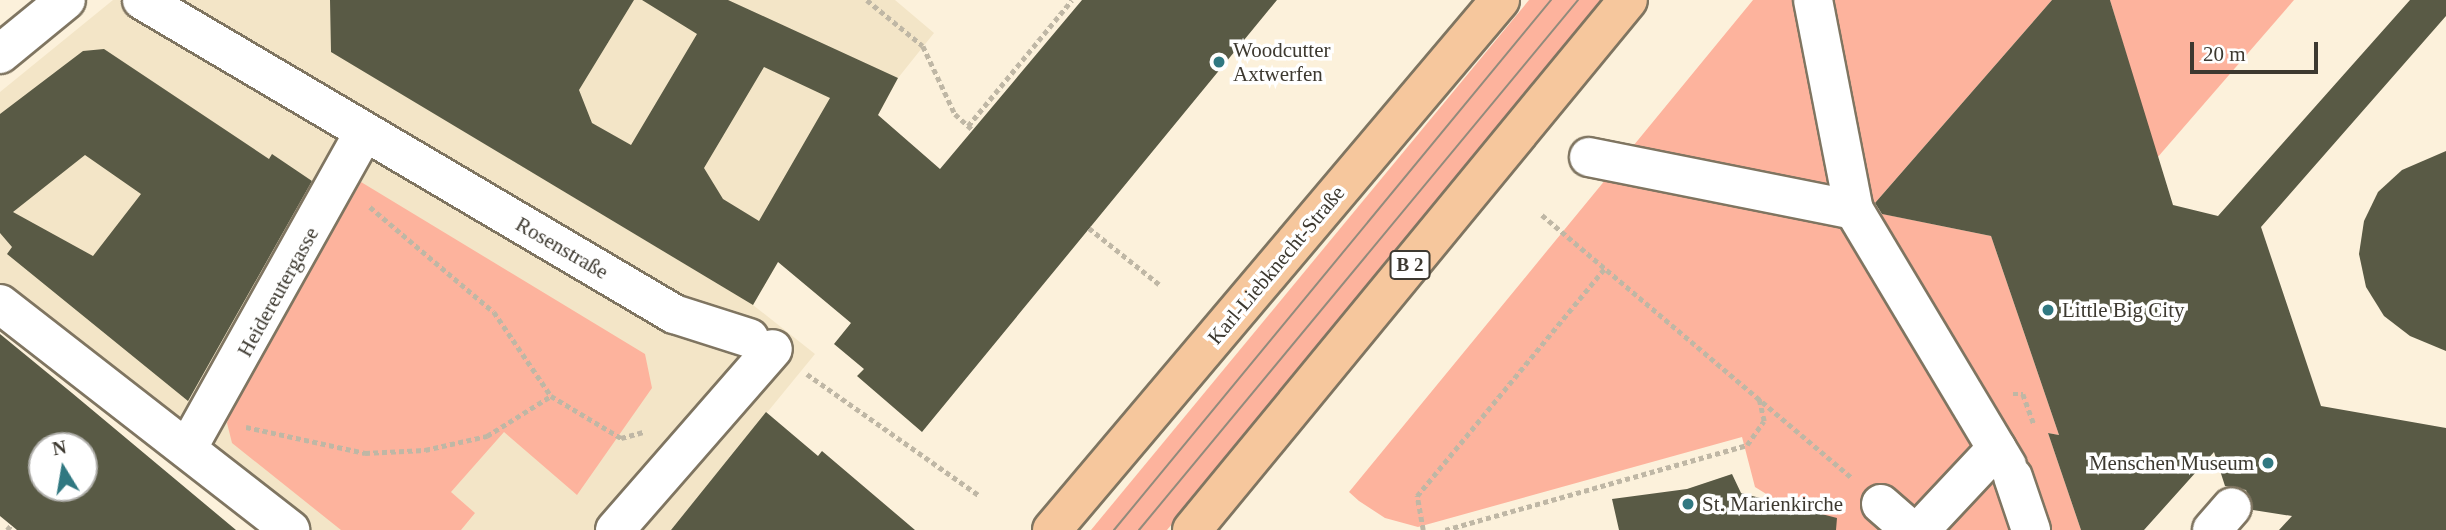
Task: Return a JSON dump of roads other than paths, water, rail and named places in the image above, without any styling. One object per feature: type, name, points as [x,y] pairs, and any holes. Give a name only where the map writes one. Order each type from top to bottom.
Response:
[{"type":"main road","name":"Karl-Liebknecht-Straße","points":[[1052,530],[1500,0]]},
{"type":"main road","name":"B 2","points":[[1192,530],[1628,0]]},
{"type":"street","points":[[0,54],[66,0]]},
{"type":"street","name":"Rosenstraße","points":[[142,0],[674,314],[761,344],[615,530]]},
{"type":"street","points":[[1813,0],[1854,210],[2006,464],[2031,530]]},
{"type":"street","name":"Heidereutergasse","points":[[187,449],[206,402],[340,181],[364,132]]},
{"type":"street","points":[[1589,157],[1854,210]]},
{"type":"street","points":[[0,304],[290,530]]},
{"type":"street","points":[[1920,530],[2006,464]]},
{"type":"street","points":[[1872,496],[1911,530]]},
{"type":"tram line","points":[[1114,530],[1551,0]]},
{"type":"tram line","points":[[1139,530],[1578,0]]},
{"type":"place","name":"Woodcutter Axtwerfen","points":[[1219,62]]},
{"type":"place","name":"Little Big City","points":[[2048,310]]},
{"type":"place","name":"Menschen Museum","points":[[2268,463]]},
{"type":"place","name":"St. Marienkirche","points":[[1688,504]]}]
